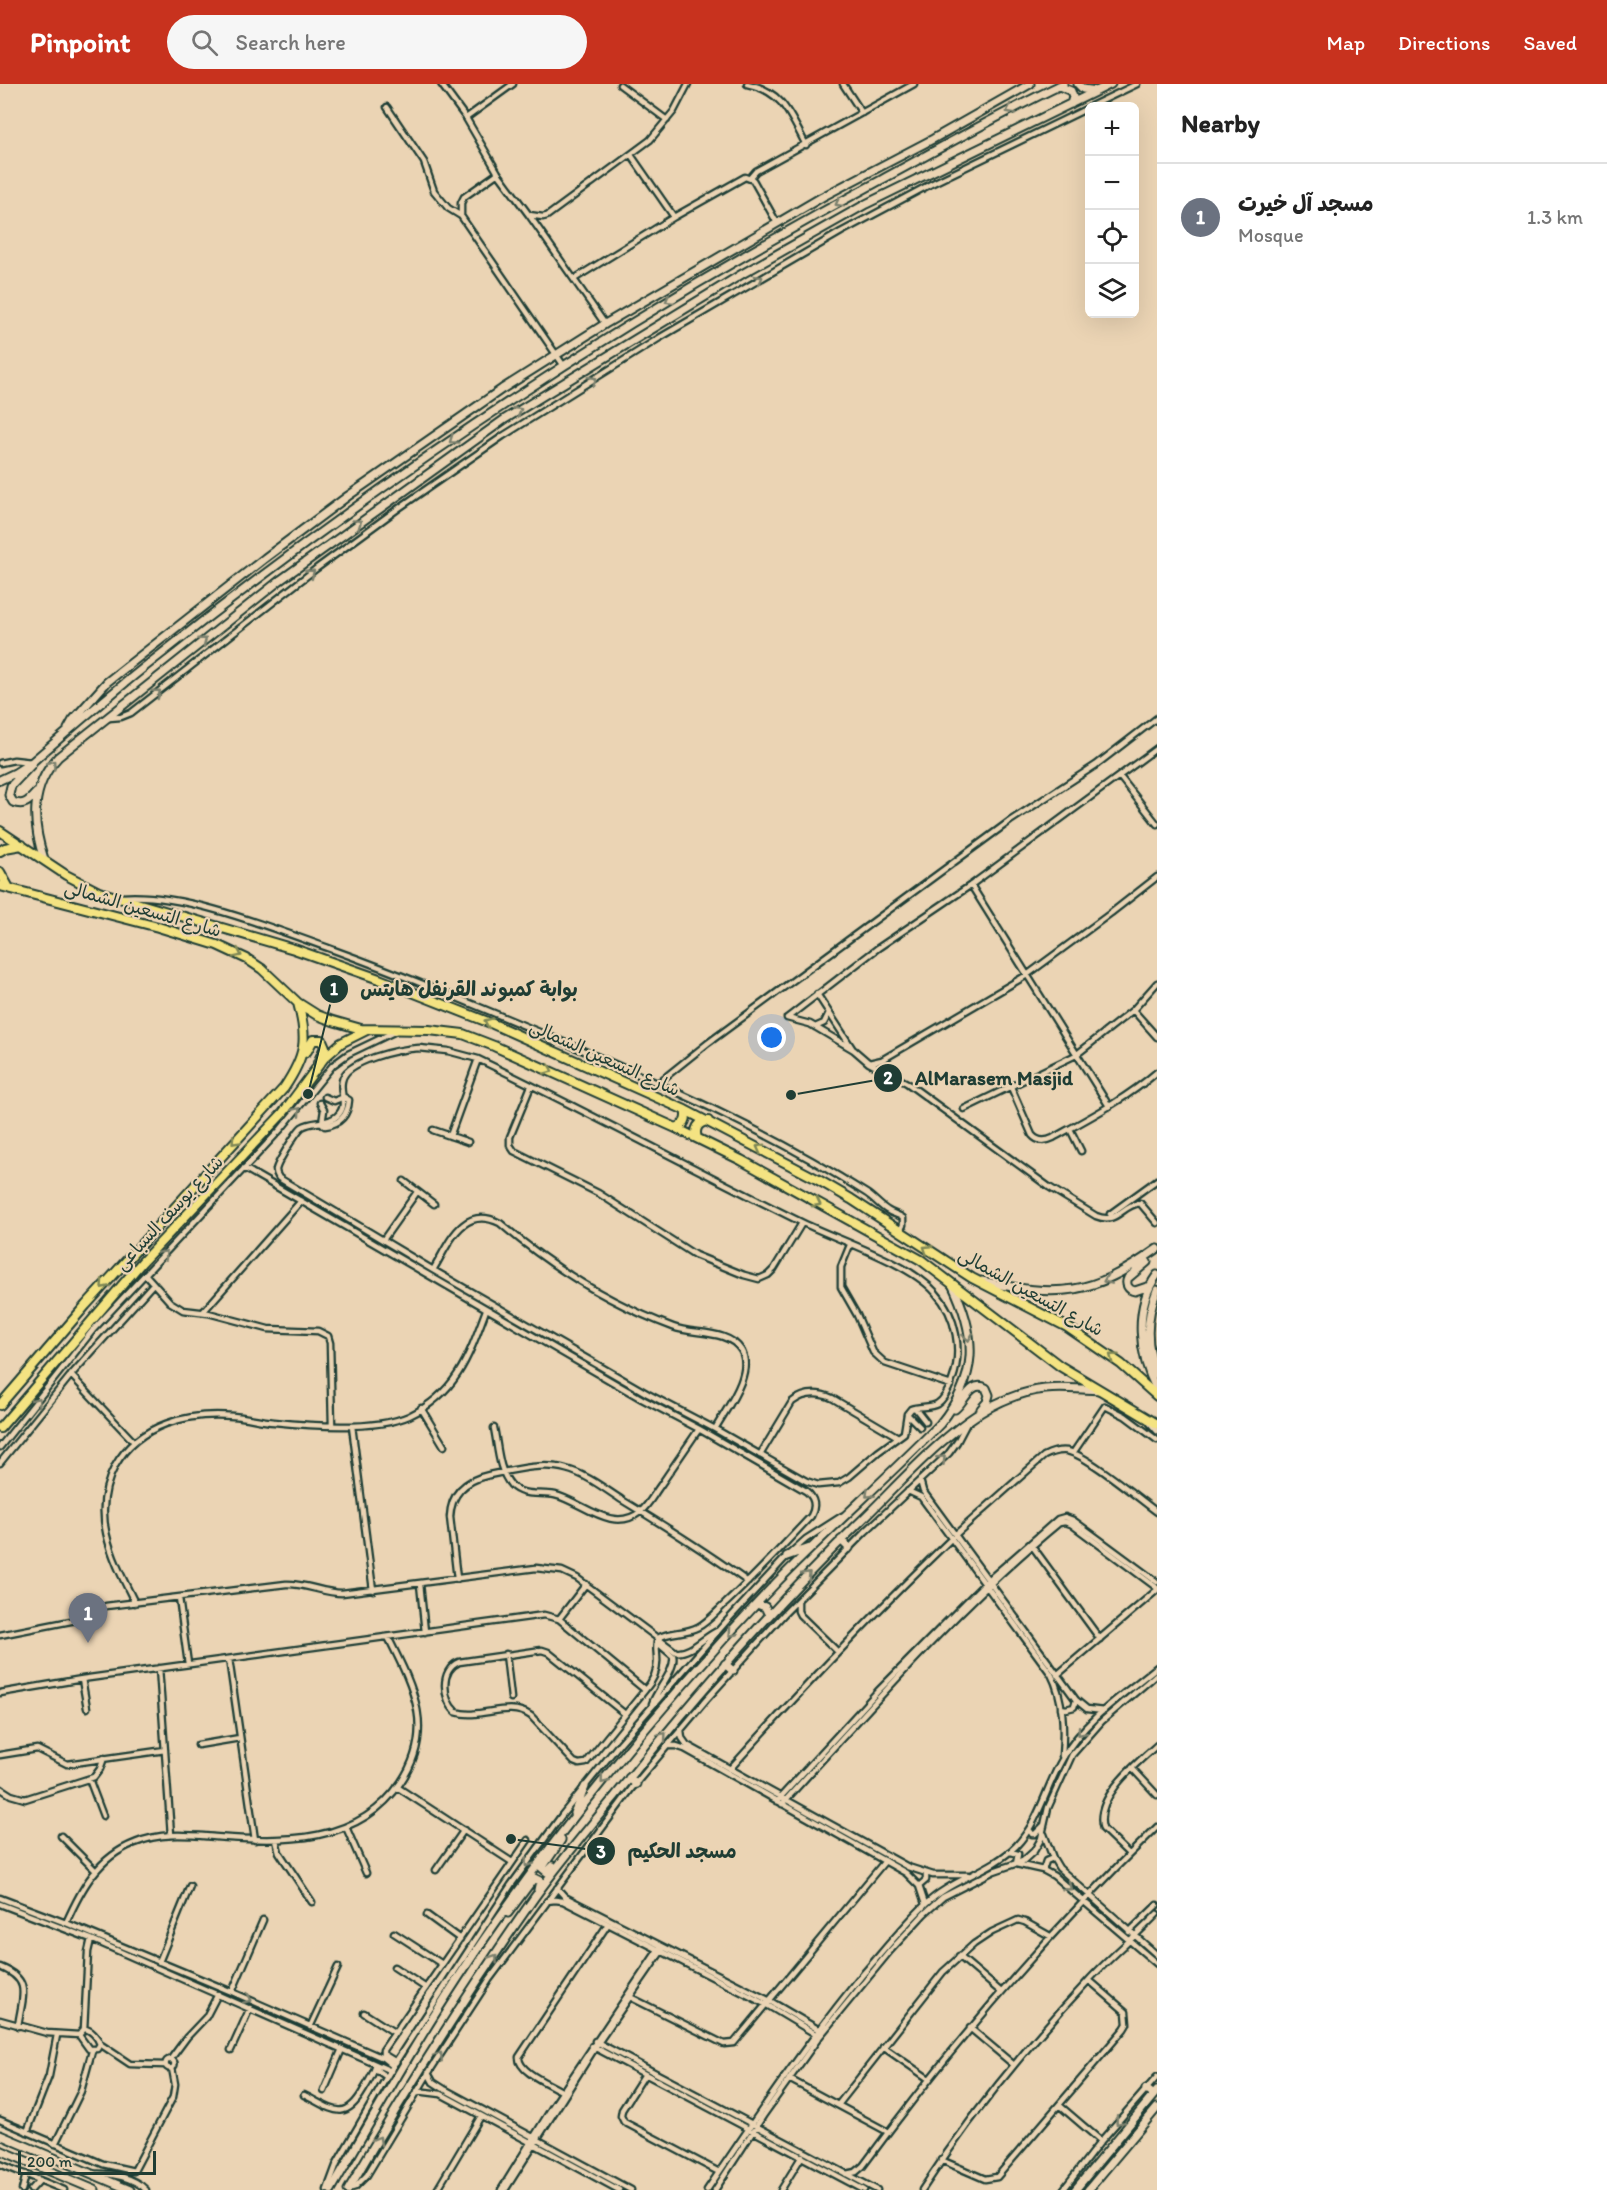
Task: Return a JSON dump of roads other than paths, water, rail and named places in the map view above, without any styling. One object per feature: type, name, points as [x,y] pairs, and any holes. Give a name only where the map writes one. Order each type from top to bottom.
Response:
[{"type":"main road","points":[[67,732],[71,723],[107,682],[272,552],[502,389],[697,269],[822,197],[933,140],[1030,84]]},
{"type":"main road","points":[[1078,84],[1083,90],[1098,91]]},
{"type":"main road","points":[[32,762],[29,769],[11,786],[9,795],[13,802],[21,804],[28,802],[58,757],[279,581],[505,419],[742,274],[866,204],[1111,84]]},
{"type":"main road","points":[[0,780],[32,762],[150,662],[267,572],[477,423],[564,366],[704,279],[808,219],[1060,85],[1071,91],[1073,97],[1071,104]]},
{"type":"main road","points":[[697,269],[704,279]]},
{"type":"main road","points":[[37,791],[36,821],[44,860]]},
{"type":"main road","name":"شارع التسعين الشمالى","points":[[0,831],[85,886],[294,949],[379,979],[486,1021],[686,1110],[851,1198],[977,1280],[1050,1317],[1097,1346],[1131,1371],[1157,1396]]},
{"type":"main road","points":[[0,851],[22,845]]},
{"type":"main road","points":[[0,872],[9,888]]},
{"type":"main road","name":"شارع التسعين الشمالى","points":[[0,886],[158,927],[225,948],[257,966],[298,1003],[333,1022],[369,1029],[442,1031],[477,1039],[697,1138],[910,1254],[951,1282],[1040,1352],[1157,1424]]},
{"type":"main road","name":"شارع يوسف السباعى","points":[[0,1405],[86,1305],[275,1099],[296,1070],[303,1053],[305,1031],[298,1003]]},
{"type":"main road","name":"شارع يوسف السباعى","points":[[0,1428],[142,1262],[283,1113],[319,1064],[335,1048],[369,1029]]},
{"type":"main road","points":[[303,1053],[314,1040],[322,1040],[325,1047],[319,1058],[319,1064]]},
{"type":"main road","points":[[675,1128],[684,1123],[686,1110]]},
{"type":"main road","points":[[697,1138],[697,1127],[708,1121]]},
{"type":"main road","points":[[252,1145],[259,1152]]},
{"type":"main road","points":[[977,1280],[1026,1290],[1079,1288],[1104,1282],[1121,1274],[1157,1250]]},
{"type":"main road","points":[[1150,1286],[1133,1291],[1128,1287],[1127,1280],[1157,1250]]},
{"type":"main road","points":[[1157,1275],[1150,1286],[1142,1315],[1146,1364],[1157,1390]]},
{"type":"main road","points":[[949,1413],[965,1385],[970,1351],[963,1314],[951,1282]]},
{"type":"main road","points":[[1157,1290],[1148,1330],[1149,1347],[1157,1374]]},
{"type":"main road","points":[[329,2190],[427,2021],[570,1822],[646,1730],[769,1591],[849,1512],[927,1429],[964,1401],[972,1388],[982,1386],[988,1390],[989,1397],[976,1415]]},
{"type":"main road","points":[[534,1898],[583,1833],[780,1602],[925,1459],[976,1415],[1017,1395],[1047,1388],[1099,1390]]},
{"type":"main road","points":[[841,1540],[849,1548]]},
{"type":"main road","points":[[787,1556],[813,1547]]},
{"type":"main road","points":[[769,1591],[770,1598],[780,1602]]},
{"type":"main road","points":[[757,1604],[765,1606],[769,1615]]},
{"type":"main road","points":[[725,1664],[733,1671]]},
{"type":"main road","points":[[629,1778],[636,1784]]},
{"type":"main road","points":[[583,1833],[569,1845],[550,1870],[545,1871],[543,1865],[559,1843],[585,1787]]},
{"type":"main road","points":[[348,2190],[415,2076],[486,1978],[534,1898],[541,1883],[536,1878],[493,1927]]},
{"type":"main road","points":[[1075,2190],[1155,2093],[1146,2089]]},
{"type":"main road","points":[[1088,2190],[1157,2108]]},
{"type":"main road","points":[[0,2135],[130,2190]]},
{"type":"main road","points":[[0,2150],[95,2190]]},
{"type":"street","points":[[441,84],[466,118],[498,173],[605,324]]},
{"type":"street","points":[[466,118],[513,84]]},
{"type":"street","points":[[529,215],[547,216],[650,140],[667,120],[688,84]]},
{"type":"street","points":[[747,84],[764,86],[783,103],[806,145]]},
{"type":"street","points":[[843,84],[862,113]]},
{"type":"street","points":[[574,279],[674,217],[743,178],[750,178],[756,171],[914,84]]},
{"type":"street","points":[[1100,102],[1137,84]]},
{"type":"street","points":[[620,85],[667,120]]},
{"type":"street","points":[[387,107],[424,162],[434,191],[448,208],[460,216],[564,366]]},
{"type":"street","points":[[106,717],[121,717],[131,713],[317,568],[408,501],[503,436],[661,337],[768,273],[886,208],[1085,109]]},
{"type":"street","points":[[631,155],[674,217]]},
{"type":"street","points":[[460,216],[464,197],[498,173]]},
{"type":"street","points":[[750,178],[777,223]]},
{"type":"street","points":[[658,1083],[708,1043],[1010,821],[1096,765],[1157,718]]},
{"type":"street","points":[[854,1050],[805,1022],[787,1018],[878,948],[971,885],[1157,748]]},
{"type":"street","points":[[0,763],[14,760],[32,762]]},
{"type":"street","points":[[1120,777],[1157,824]]},
{"type":"street","points":[[868,1064],[882,1060],[1027,975],[1157,877]]},
{"type":"street","points":[[971,885],[1109,1106]]},
{"type":"street","points":[[116,897],[143,896],[177,901],[273,928],[446,992],[704,1103],[801,1155],[865,1193],[888,1211],[902,1216],[904,1222],[900,1231]]},
{"type":"street","points":[[964,1109],[1076,1054],[1133,1010],[1157,984]]},
{"type":"street","points":[[817,994],[854,1050],[868,1064],[907,1083],[1040,1181],[1104,1219],[1111,1219],[1138,1202],[1143,1204],[1157,1223]]},
{"type":"street","points":[[1133,1010],[1157,1036]]},
{"type":"street","points":[[815,1027],[824,1023],[829,1013]]},
{"type":"street","points":[[0,1447],[93,1330],[259,1152],[310,1095],[328,1069],[343,1057],[401,1029]]},
{"type":"street","points":[[419,1048],[478,1059],[802,1223],[916,1276],[936,1292],[948,1311],[956,1337],[958,1355],[956,1370],[943,1400],[938,1404],[915,1408],[907,1414],[905,1430],[839,1483],[828,1485],[806,1481],[648,1394],[433,1270],[282,1181],[276,1174],[278,1165],[299,1130],[305,1125],[322,1123],[337,1116],[343,1107],[344,1097],[341,1085],[346,1074],[365,1061],[389,1052],[419,1048]]},
{"type":"street","points":[[450,1136],[478,1059]]},
{"type":"street","points":[[1011,1087],[1035,1138],[1044,1141],[1109,1106],[1157,1072]]},
{"type":"street","points":[[531,1086],[510,1137],[510,1145],[514,1151],[598,1193],[695,1255],[759,1279],[774,1269],[802,1223]]},
{"type":"street","points":[[314,1089],[334,1101],[344,1097]]},
{"type":"street","points":[[310,1095],[324,1110],[322,1123]]},
{"type":"street","points":[[1070,1129],[1081,1151]]},
{"type":"street","points":[[433,1130],[468,1142]]},
{"type":"street","points":[[244,1168],[486,1310],[806,1491],[814,1503],[811,1516],[748,1582],[700,1626],[658,1638],[656,1670],[645,1690],[588,1761],[579,1764],[574,1762],[531,1716],[524,1712],[512,1709],[461,1713],[454,1710],[444,1681],[449,1668],[459,1662],[536,1649],[545,1651],[625,1714]]},
{"type":"street","points":[[1110,1214],[1157,1180]]},
{"type":"street","points":[[404,1181],[434,1204]]},
{"type":"street","points":[[383,1240],[417,1192]]},
{"type":"street","points":[[203,1312],[301,1201]]},
{"type":"street","points":[[433,1270],[458,1229],[467,1221],[478,1217],[490,1218],[500,1223],[560,1269],[623,1305],[675,1328],[729,1339],[741,1350],[744,1359],[743,1379],[715,1429]]},
{"type":"street","points":[[850,1245],[841,1267],[841,1287],[861,1322],[873,1352],[885,1363],[951,1385]]},
{"type":"street","points":[[145,1274],[178,1308],[203,1312],[261,1328],[325,1333],[330,1343],[332,1426]]},
{"type":"street","points":[[0,1463],[71,1375],[153,1284]]},
{"type":"street","points":[[135,1603],[112,1556],[104,1519],[106,1494],[113,1470],[134,1442],[146,1432],[169,1423],[207,1416],[232,1416],[271,1422],[332,1426],[352,1426],[396,1420],[422,1408],[444,1392],[459,1374],[470,1353],[486,1310]]},
{"type":"street","points":[[71,1375],[134,1442]]},
{"type":"street","points":[[760,1455],[792,1402],[799,1396],[810,1394],[823,1394],[832,1398],[898,1437]]},
{"type":"street","points":[[1073,1453],[1106,1406],[1125,1416],[1157,1440]]},
{"type":"street","points":[[422,1408],[444,1446]]},
{"type":"street","points":[[915,1408],[927,1429]]},
{"type":"street","points":[[907,1414],[927,1429]]},
{"type":"street","points":[[1143,1415],[1157,1431]]},
{"type":"street","points":[[348,2190],[355,2187],[367,2175],[486,1978],[636,1784],[784,1614],[957,1442],[968,1421]]},
{"type":"street","points":[[352,1426],[373,1590]]},
{"type":"street","points":[[494,1428],[504,1472],[509,1483],[520,1491],[561,1497],[596,1515],[624,1518],[641,1512],[699,1429]]},
{"type":"street","points":[[730,1769],[837,1652],[954,1536],[1044,1456],[1054,1452],[1073,1453],[1157,1512]]},
{"type":"street","points":[[457,1579],[450,1517],[453,1499],[458,1491],[474,1480],[504,1472],[540,1467],[565,1468],[601,1487],[748,1582]]},
{"type":"street","points":[[920,1480],[923,1491],[954,1536],[1076,1700],[1087,1709],[1104,1711]]},
{"type":"street","points":[[908,1491],[921,1497],[954,1536]]},
{"type":"street","points":[[329,2190],[337,2163],[387,2077],[427,2021],[511,1885],[585,1787],[651,1707],[787,1556],[813,1534],[849,1512]]},
{"type":"street","points":[[779,1803],[880,1693],[989,1583],[1056,1520],[1065,1517],[1073,1520],[1157,1582]]},
{"type":"street","points":[[989,1583],[1057,1525],[1068,1522],[1157,1589],[1058,1675]]},
{"type":"street","points":[[1033,1547],[1100,1639]]},
{"type":"street","points":[[0,1635],[81,1619],[102,1607],[295,1584],[330,1593],[373,1590],[545,1568],[570,1574],[586,1584],[676,1652],[683,1652],[719,1630]]},
{"type":"street","points":[[989,1583],[1051,1674],[1061,1707],[1063,1734],[1061,1760]]},
{"type":"street","points":[[420,1584],[425,1632]]},
{"type":"street","points":[[559,1619],[586,1584]]},
{"type":"street","points":[[179,1598],[188,1664]]},
{"type":"street","points":[[798,1600],[798,1611],[801,1616],[837,1652]]},
{"type":"street","points":[[784,1614],[801,1616]]},
{"type":"street","points":[[0,1693],[159,1668],[544,1616],[559,1619],[645,1690]]},
{"type":"street","points":[[66,1923],[78,1895],[95,1870],[106,1859],[132,1843],[147,1838],[171,1835],[255,1840],[314,1836],[346,1827],[375,1811],[390,1798],[412,1762],[419,1723],[413,1689],[388,1637]]},
{"type":"street","points":[[651,1707],[658,1690],[674,1664],[673,1656],[659,1644],[658,1638]]},
{"type":"street","points":[[506,1654],[511,1698]]},
{"type":"street","points":[[229,1659],[255,1840]]},
{"type":"street","points":[[715,2190],[753,2127],[819,2033],[883,1950],[925,1904],[946,1888],[1008,1853],[1029,1829],[1061,1760],[1079,1734],[1157,1667]]},
{"type":"street","points":[[159,1668],[171,1835]]},
{"type":"street","points":[[707,2190],[789,2079],[819,2033],[890,1951],[937,1902],[965,1884],[1016,1863],[1034,1851],[1043,1832],[1048,1808],[1064,1768],[1072,1755],[1102,1721],[1157,1674]]},
{"type":"street","points":[[82,1679],[87,1708]]},
{"type":"street","points":[[1061,1707],[1070,1709],[1074,1707],[1076,1700]]},
{"type":"street","points":[[681,1730],[682,1738],[687,1745],[908,1867],[926,1874],[970,1875]]},
{"type":"street","points":[[198,1745],[240,1738]]},
{"type":"street","points":[[1129,1854],[1101,1824],[1104,1809],[1122,1777],[1157,1745]]},
{"type":"street","points":[[668,1746],[681,1747],[911,1876],[919,1886],[925,1904]]},
{"type":"street","points":[[0,1755],[37,1749],[67,1764],[165,1750]]},
{"type":"street","points":[[0,1788],[11,1795],[25,1799],[89,1779],[98,1773],[104,1758]]},
{"type":"street","points":[[1132,1768],[1157,1795]]},
{"type":"street","points":[[89,1779],[104,1816]]},
{"type":"street","points":[[397,1787],[512,1862]]},
{"type":"street","points":[[1029,1829],[1032,1834],[1035,1834],[1044,1824]]},
{"type":"street","points":[[346,1827],[366,1873]]},
{"type":"street","points":[[846,2174],[856,2172],[863,2166],[929,2079],[1001,1992],[1089,1894],[1157,1827]]},
{"type":"street","points":[[436,1870],[464,1830]]},
{"type":"street","points":[[1043,1832],[1059,1868],[1157,1955]]},
{"type":"street","points":[[61,1836],[95,1870]]},
{"type":"street","points":[[276,1840],[279,1852],[312,1902]]},
{"type":"street","points":[[394,2066],[382,2053],[528,1840]]},
{"type":"street","points":[[1008,1853],[1018,1854],[1016,1863]]},
{"type":"street","points":[[1043,1870],[1046,1861],[1053,1858]]},
{"type":"street","points":[[630,1997],[724,2044],[735,2043],[885,1861]]},
{"type":"street","points":[[1016,1863],[1043,1870],[1054,1876],[1157,1964]]},
{"type":"street","points":[[919,1886],[926,1880],[926,1874]]},
{"type":"street","points":[[159,1962],[190,1886]]},
{"type":"street","points":[[557,1888],[565,1897],[768,2003],[819,2033]]},
{"type":"street","points":[[0,1898],[232,1992],[383,2058],[394,2066]]},
{"type":"street","points":[[547,1901],[563,1901],[662,1948]]},
{"type":"street","points":[[0,1904],[91,1939],[376,2065],[394,2066]]},
{"type":"street","points":[[1125,1936],[1157,1905]]},
{"type":"street","points":[[922,2190],[941,2160],[1014,2065],[1089,1980],[1157,1914]]},
{"type":"street","points":[[427,1915],[460,1939]]},
{"type":"street","points":[[232,1992],[263,1920]]},
{"type":"street","points":[[838,2105],[936,1981],[959,1956],[992,1932],[1014,1920],[1025,1922],[1050,1936]]},
{"type":"street","points":[[564,2092],[523,2068],[519,2057],[609,1924]]},
{"type":"street","points":[[394,1933],[442,1964]]},
{"type":"street","points":[[79,2035],[84,2029],[87,1952],[91,1939]]},
{"type":"street","points":[[595,2044],[630,1997],[662,1948]]},
{"type":"street","points":[[503,2190],[595,2044],[662,1948]]},
{"type":"street","points":[[959,1956],[1001,1992]]},
{"type":"street","points":[[0,1967],[15,1974],[22,1982],[18,2026]]},
{"type":"street","points":[[310,2027],[338,1967]]},
{"type":"street","points":[[393,1967],[426,1988]]},
{"type":"street","points":[[941,2160],[985,2180],[994,2179],[1002,2173],[1127,2024],[1126,2012],[1089,1980]]},
{"type":"street","points":[[165,2065],[206,2017],[219,1994]]},
{"type":"street","points":[[231,2050],[250,2008]]},
{"type":"street","points":[[364,2013],[395,2033]]},
{"type":"street","points":[[0,2021],[57,2035],[79,2035]]},
{"type":"street","points":[[970,2028],[1014,2065]]},
{"type":"street","points":[[84,2029],[90,2030],[100,2044],[130,2064],[165,2065],[167,2068],[173,2066]]},
{"type":"street","points":[[27,2132],[49,2076],[57,2035]]},
{"type":"street","points":[[79,2035],[92,2051]]},
{"type":"street","points":[[55,2144],[81,2091],[92,2051],[100,2044]]},
{"type":"street","points":[[595,2044],[645,2074],[877,2190]]},
{"type":"street","points":[[595,2044],[753,2127],[864,2190]]},
{"type":"street","points":[[883,2048],[929,2079]]},
{"type":"street","points":[[324,2091],[342,2049]]},
{"type":"street","points":[[173,2066],[177,2051]]},
{"type":"street","points":[[127,2179],[173,2097],[175,2084],[170,2060]]},
{"type":"street","points":[[376,2065],[378,2071],[387,2077]]},
{"type":"street","points":[[304,2095],[336,2110],[349,2109],[355,2104],[376,2065]]},
{"type":"street","points":[[428,2073],[433,2082],[444,2090],[619,2190]]},
{"type":"street","points":[[645,2074],[622,2109],[621,2116],[624,2122],[719,2172]]},
{"type":"street","points":[[1063,2190],[1101,2141],[1157,2077]]},
{"type":"street","points":[[789,2079],[888,2132]]},
{"type":"street","points":[[417,2091],[441,2094],[632,2190]]},
{"type":"street","points":[[1059,2105],[1101,2141]]},
{"type":"street","points":[[436,2190],[481,2116]]},
{"type":"street","points":[[0,2120],[103,2164],[133,2171]]},
{"type":"street","points":[[781,2190],[802,2156]]},
{"type":"street","points":[[0,2163],[64,2190]]},
{"type":"street","points":[[861,2182],[860,2174],[863,2166]]},
{"type":"street","points":[[133,2171],[134,2182]]},
{"type":"street","points":[[22,2190],[26,2174]]},
{"type":"street","points":[[91,2174],[113,2174],[134,2182],[146,2190]]},
{"type":"street","points":[[31,2190],[40,2180]]},
{"type":"tunnel","points":[[920,1427],[924,1431]]},
{"type":"place","name":"بوابة كمبوند القرنفل هايتس","points":[[308,1094]]},
{"type":"place","name":"AlMarasem Masjid","points":[[791,1095]]},
{"type":"place","name":"مسجد آل خيرت","points":[[88,1643]]},
{"type":"place","name":"مسجد الحكيم","points":[[511,1839]]}]
